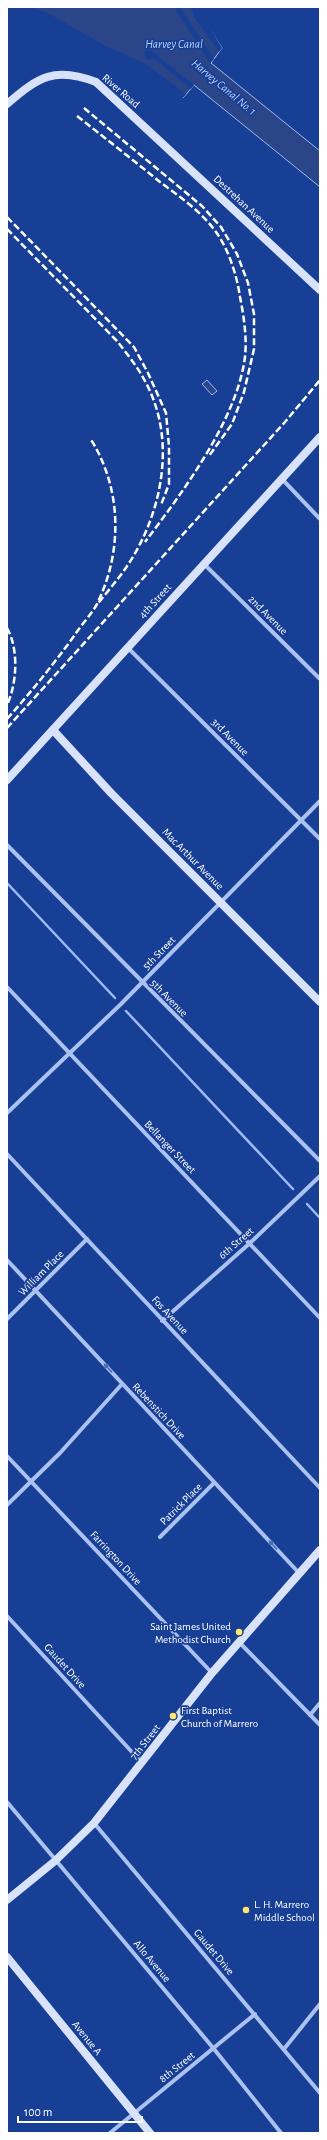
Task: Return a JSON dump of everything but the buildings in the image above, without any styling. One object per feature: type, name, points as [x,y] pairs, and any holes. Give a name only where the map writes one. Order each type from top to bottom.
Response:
[{"type":"street","name":"River Road","points":[[7,104],[40,79],[59,74],[78,75],[96,82],[152,133]]},
{"type":"street","name":"Destrehan Avenue","points":[[152,133],[320,290]]},
{"type":"street","name":"4th Street","points":[[7,780],[320,437]]},
{"type":"street","points":[[282,479],[320,518]]},
{"type":"street","name":"2nd Avenue","points":[[204,564],[320,679]]},
{"type":"street","name":"3rd Avenue","points":[[128,648],[320,839]]},
{"type":"street","name":"Mac Arthur Avenue","points":[[52,730],[111,793],[320,1002]]},
{"type":"street","name":"5th Street","points":[[7,1113],[142,983],[320,801]]},
{"type":"street","name":"5th Avenue","points":[[7,845],[142,983],[320,1161]]},
{"type":"street","name":"Bellanger Street","points":[[7,987],[320,1318]]},
{"type":"street","name":"Fos Avenue","points":[[7,1154],[320,1488]]},
{"type":"street","name":"6th Street","points":[[162,1321],[250,1243],[320,1176]]},
{"type":"street","name":"William Place","points":[[7,1319],[87,1239]]},
{"type":"street","name":"Rebenstich Drive","points":[[7,1260],[300,1574]]},
{"type":"street","points":[[7,1505],[60,1453],[122,1384]]},
{"type":"street","name":"Farrington Drive","points":[[7,1456],[212,1672]]},
{"type":"street","name":"Patrick Place","points":[[160,1537],[214,1483]]},
{"type":"street","name":"7th Street","points":[[7,1900],[55,1861],[94,1824],[212,1672],[320,1550]]},
{"type":"street","name":"Gaudet Drive","points":[[7,1616],[142,1764]]},
{"type":"street","points":[[238,1642],[320,1725]]},
{"type":"street","points":[[310,1715],[320,1703]]},
{"type":"street","name":"Allo Avenue","points":[[7,1802],[214,2049],[281,2133]]},
{"type":"street","name":"Gaudet Drive","points":[[94,1824],[320,2093]]},
{"type":"street","name":"Avenue A","points":[[7,1957],[150,2133]]},
{"type":"street","points":[[284,2049],[320,2004]]},
{"type":"street","name":"8th Street","points":[[110,2133],[214,2049],[254,2014]]},
{"type":"water","name":"Harvey Canal","points":[[7,7],[196,7],[222,48],[211,63],[320,151],[320,187],[194,85],[183,98],[144,68],[54,25],[21,13],[7,18]]},
{"type":"water","points":[[207,380],[217,391],[212,395],[202,384]]},
{"type":"pier","points":[[32,7],[50,14],[104,45],[146,64],[186,94],[182,99],[143,70],[54,27],[21,15],[7,20],[7,8]]},
{"type":"pier","points":[[174,7],[180,7],[214,59],[210,63]]},
{"type":"pier","points":[[191,7],[198,7],[222,48],[219,52],[194,17]]},
{"type":"pier","points":[[147,50],[152,51],[194,85],[191,89],[153,58],[149,60],[145,58],[144,52]]},
{"type":"waterway","points":[[7,883],[115,998]]},
{"type":"waterway","points":[[126,1011],[293,1189]]},
{"type":"waterway","points":[[307,1204],[320,1218]]},
{"type":"railway","points":[[84,108],[202,206],[221,227],[237,254],[248,283],[254,314],[254,349],[244,392],[232,424],[209,456]]},
{"type":"railway","points":[[77,116],[190,205],[216,232],[221,239],[232,263],[243,312],[246,350],[240,381],[231,406],[220,430],[191,479],[145,542]]},
{"type":"railway","points":[[7,217],[134,347],[148,373],[166,413],[169,446],[169,484],[161,505]]},
{"type":"railway","points":[[7,229],[117,341],[143,377],[156,406],[161,430],[163,455],[161,480],[155,505],[147,529],[136,551],[123,572],[95,607]]},
{"type":"railway","points":[[7,728],[285,422],[320,380]]},
{"type":"railway","points":[[7,719],[50,668],[92,612],[105,584],[115,541],[113,499],[101,457],[90,438]]},
{"type":"railway","points":[[7,628],[11,636],[15,656],[15,677],[7,705]]},
{"type":"place","name":"Saint James United Methodist Church","points":[[239,1632]]},
{"type":"place","name":"First Baptist Church of Marrero","points":[[173,1716]]},
{"type":"place","name":"L. H. Marrero Middle School","points":[[246,1910]]},
{"type":"water label","name":"Harvey Canal No. 1","points":[[224,87]]}]
